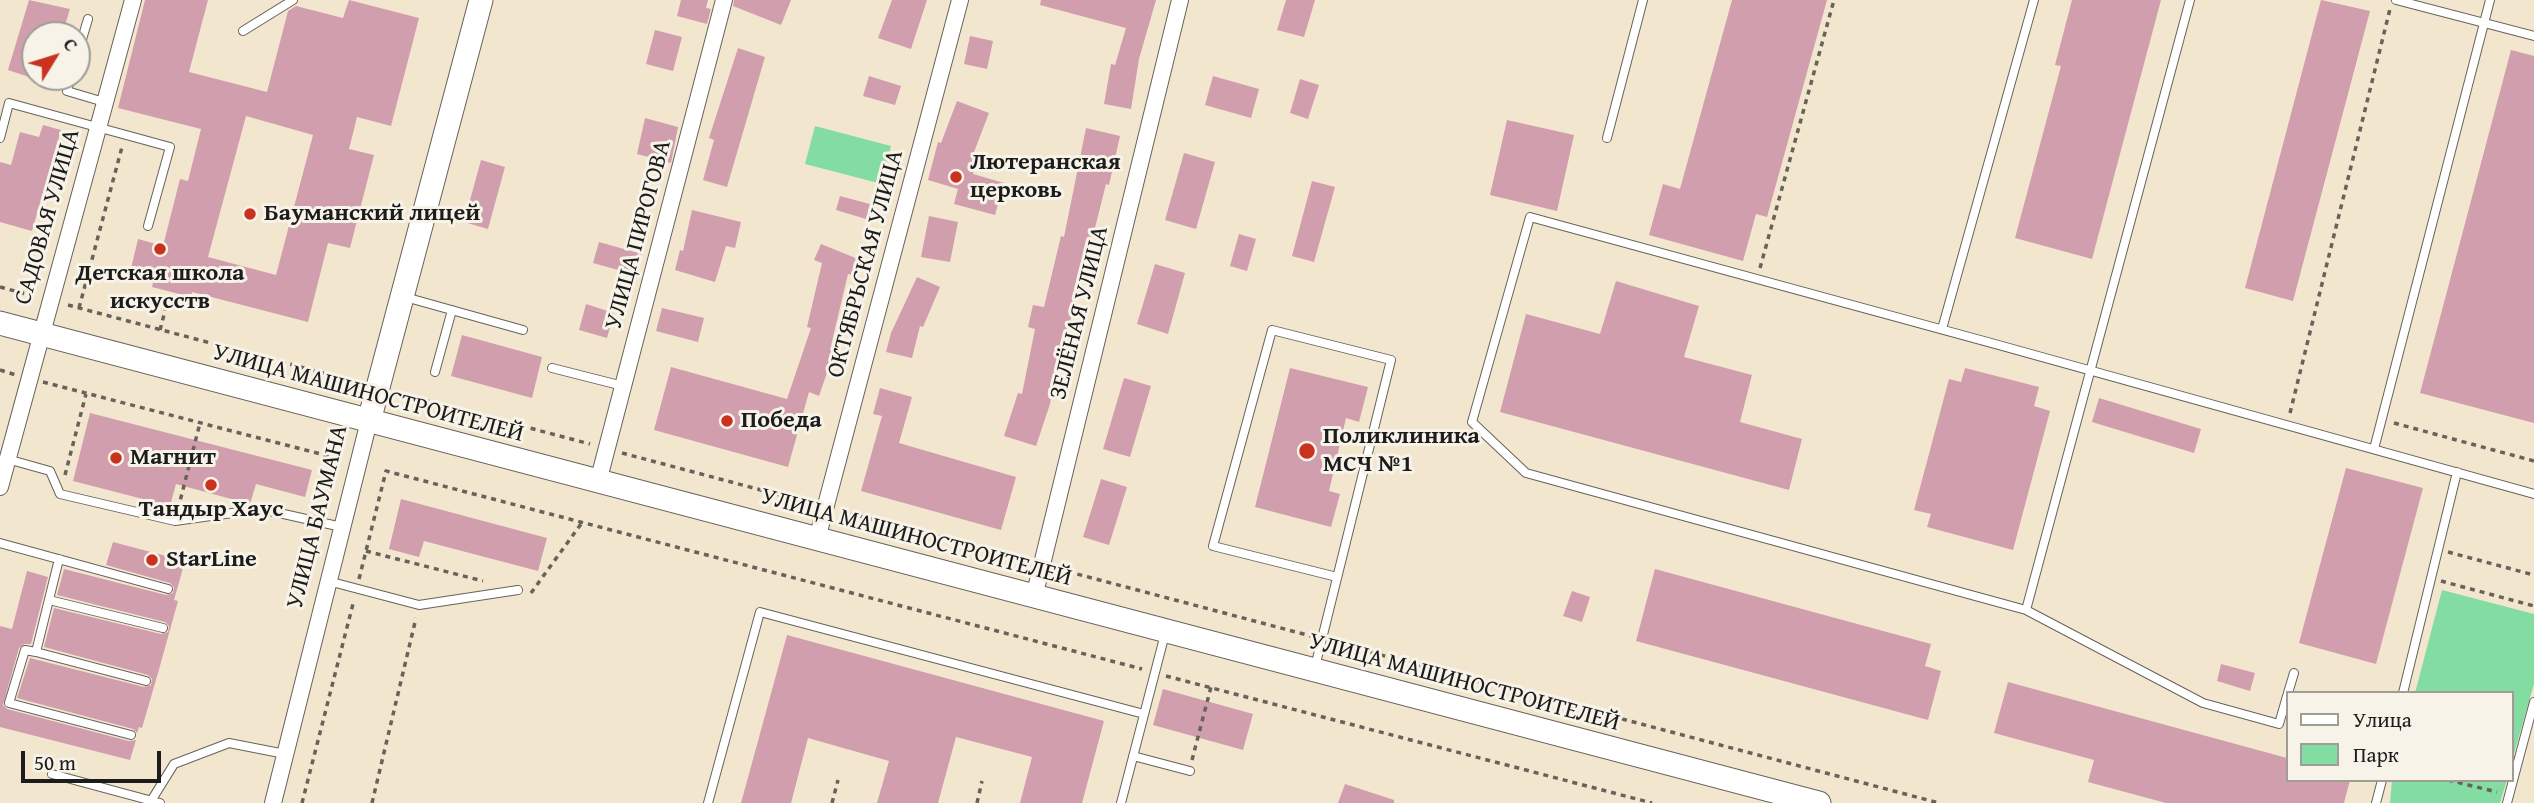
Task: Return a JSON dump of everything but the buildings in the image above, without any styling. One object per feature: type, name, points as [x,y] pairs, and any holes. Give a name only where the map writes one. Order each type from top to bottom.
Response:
[{"type":"main road","name":"УЛИЦА БАУМАНА","points":[[369,421],[477,1]]},
{"type":"main road","name":"УЛИЦА МАШИНОСТРОИТЕЛЕЙ","points":[[0,323],[1819,803]]},
{"type":"street","name":"САДОВАЯ УЛИЦА","points":[[1,479],[48,300],[133,0]]},
{"type":"street","name":"УЛИЦА ПИРОГОВА","points":[[598,482],[724,0]]},
{"type":"street","name":"ОКТЯБРЬСКАЯ УЛИЦА","points":[[817,539],[960,0]]},
{"type":"street","name":"ЗЕЛЁНАЯ УЛИЦА","points":[[1034,597],[1181,0]]},
{"type":"street","name":"УЛИЦА БАУМАНА","points":[[273,803],[369,421]]},
{"type":"lane","points":[[243,31],[293,0]]},
{"type":"lane","points":[[1607,138],[1643,0]]},
{"type":"lane","points":[[1942,329],[2034,0]]},
{"type":"lane","points":[[2026,610],[2190,0]]},
{"type":"lane","points":[[2394,0],[2534,36]]},
{"type":"lane","points":[[2374,449],[2490,0]]},
{"type":"lane","points":[[67,91],[104,102]]},
{"type":"lane","points":[[0,138],[9,103],[170,148],[149,226]]},
{"type":"lane","points":[[2286,701],[2279,724],[2203,703],[2026,610],[1526,473],[1472,422],[1530,216],[2534,494]]},
{"type":"lane","points":[[402,296],[523,330]]},
{"type":"lane","points":[[435,373],[452,310]]},
{"type":"lane","points":[[1314,670],[1391,360],[1272,330],[1213,546],[1337,577]]},
{"type":"lane","points":[[552,368],[623,386]]},
{"type":"lane","points":[[7,459],[50,471],[60,494],[175,521],[261,509],[342,527]]},
{"type":"lane","points":[[2403,691],[2457,472]]},
{"type":"lane","points":[[0,543],[168,589]]},
{"type":"lane","points":[[36,652],[59,559]]},
{"type":"lane","points":[[328,582],[419,605],[518,590]]},
{"type":"lane","points":[[49,600],[163,628]]},
{"type":"lane","points":[[708,803],[760,612],[1144,714]]},
{"type":"lane","points":[[1121,803],[1165,631]]},
{"type":"lane","points":[[9,703],[25,650],[146,681]]},
{"type":"lane","points":[[2289,691],[2294,673]]},
{"type":"lane","points":[[0,700],[131,735]]},
{"type":"lane","points":[[2513,780],[2534,702]]},
{"type":"lane","points":[[52,774],[156,802],[174,764],[229,743],[285,754]]},
{"type":"lane","points":[[1133,756],[1189,771]]},
{"type":"lane","points":[[2376,803],[2381,782]]},
{"type":"lane","points":[[2508,799],[2513,782]]},
{"type":"path","points":[[1757,278],[1834,0]]},
{"type":"path","points":[[2287,425],[2394,0]]},
{"type":"path","points":[[79,308],[123,142]]},
{"type":"path","points":[[0,287],[357,382]]},
{"type":"path","points":[[160,330],[170,292]]},
{"type":"path","points":[[0,370],[336,458]]},
{"type":"path","points":[[60,494],[86,393]]},
{"type":"path","points":[[405,395],[1939,803]]},
{"type":"path","points":[[2381,419],[2534,461]]},
{"type":"path","points":[[175,521],[200,423]]},
{"type":"path","points":[[302,803],[386,471],[1652,803]]},
{"type":"path","points":[[366,551],[532,593],[582,523]]},
{"type":"path","points":[[2438,550],[2534,575]]},
{"type":"path","points":[[2431,578],[2534,606]]},
{"type":"path","points":[[372,803],[419,605]]},
{"type":"path","points":[[1189,771],[1211,687]]},
{"type":"path","points":[[832,803],[838,780]]},
{"type":"path","points":[[977,803],[982,781]]},
{"type":"path","points":[[2454,782],[2508,799]]},
{"type":"green space","points":[[815,126],[891,146],[882,184],[805,164]]},
{"type":"green space","points":[[2442,590],[2534,614],[2534,684],[2513,757],[2513,691],[2416,691]]},
{"type":"green space","points":[[2392,782],[2506,782],[2500,803],[2390,803]]},
{"type":"place","name":"Лютеранская церковь","points":[[956,177]]},
{"type":"place","name":"Бауманский лицей","points":[[250,214]]},
{"type":"place","name":"Детская школа искусств","points":[[160,249]]},
{"type":"place","name":"Победа","points":[[727,421]]},
{"type":"place","name":"Поликлиника МСЧ №1","points":[[1307,451]]},
{"type":"place","name":"Магнит","points":[[116,458]]},
{"type":"place","name":"Тандыр Хаус","points":[[211,485]]},
{"type":"place","name":"StarLine","points":[[152,560]]}]
